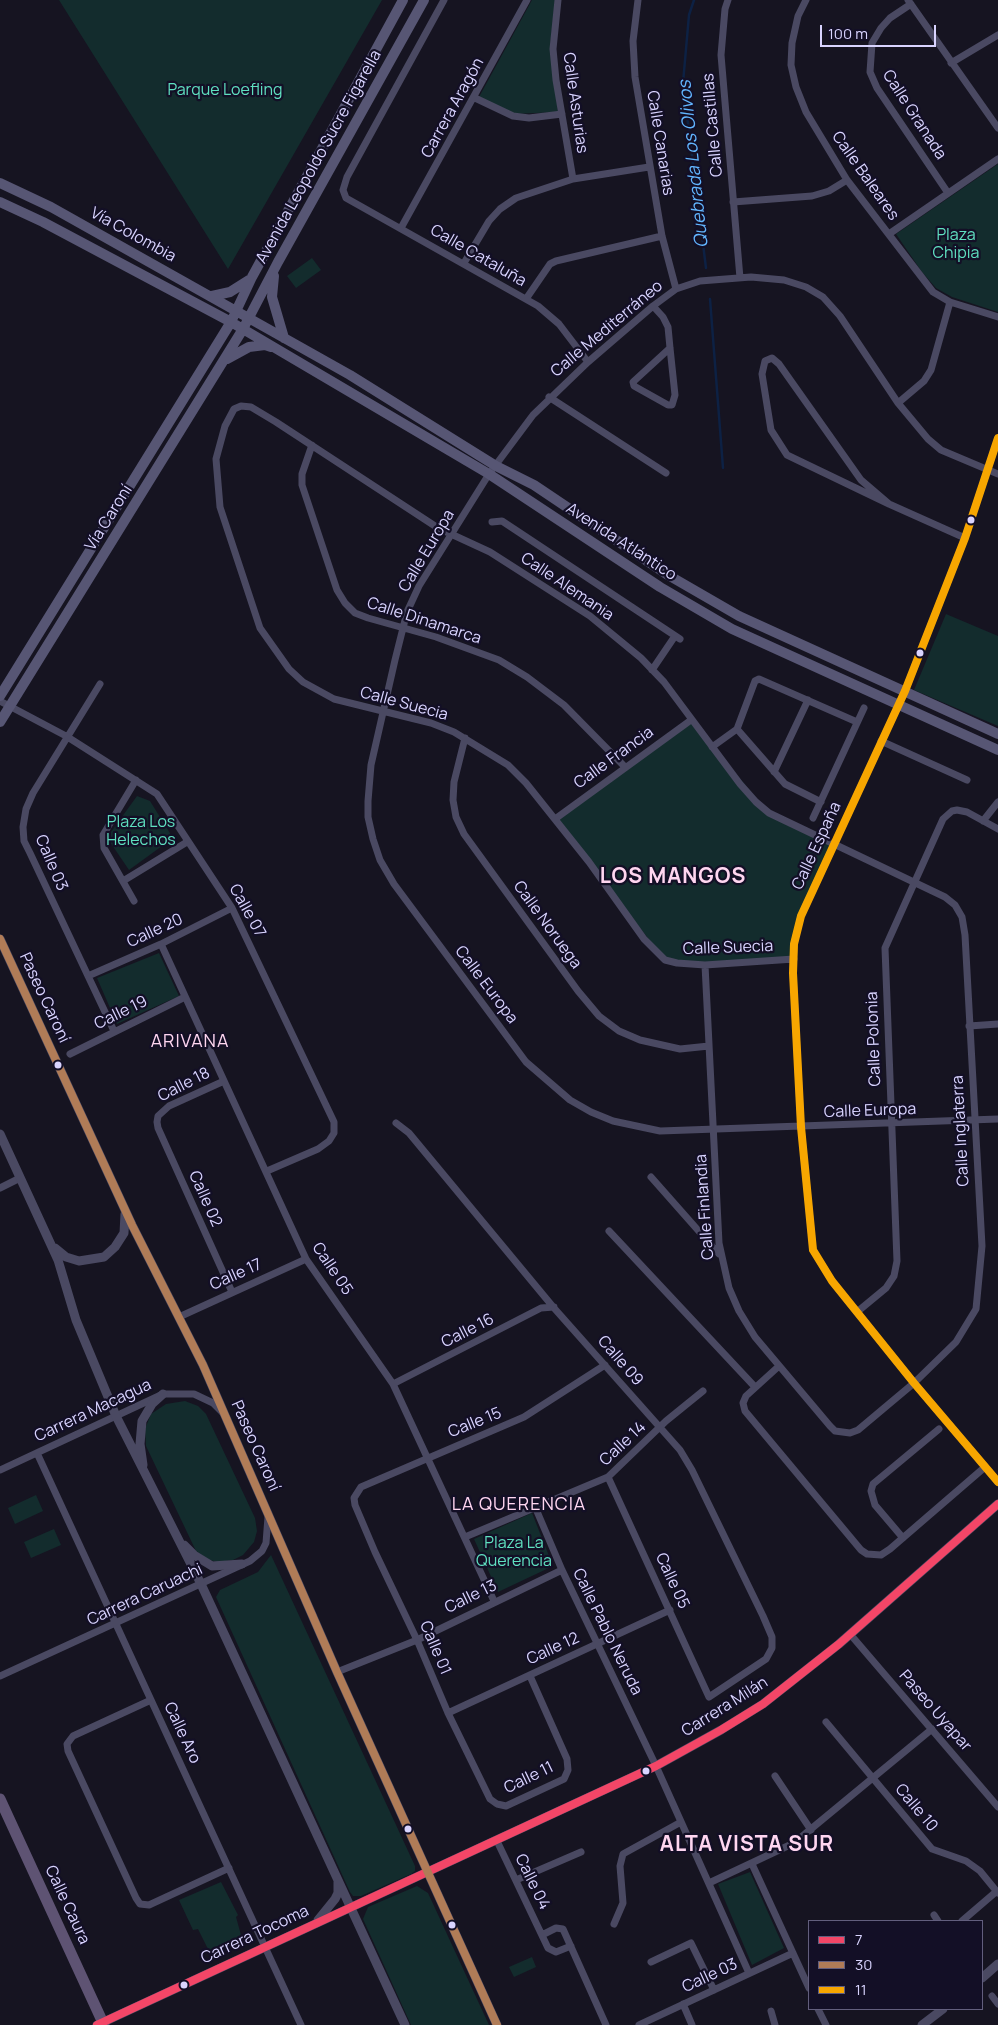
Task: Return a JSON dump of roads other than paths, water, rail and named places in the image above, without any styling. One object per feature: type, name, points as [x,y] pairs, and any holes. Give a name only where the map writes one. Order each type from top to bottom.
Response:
[{"type":"main road","name":"Avenida Leopoldo Sucre Figarella","points":[[231,322],[252,278],[403,0]]},
{"type":"main road","name":"Avenida Leopoldo Sucre Figarella","points":[[243,329],[278,262],[424,0]]},
{"type":"main road","name":"Vía Colombia","points":[[0,183],[51,207],[249,318]]},
{"type":"main road","name":"Vía Colombia","points":[[0,202],[43,222],[243,329]]},
{"type":"main road","points":[[278,262],[272,296],[284,338]]},
{"type":"main road","points":[[212,296],[230,292],[252,278]]},
{"type":"main road","points":[[208,311],[216,317],[220,326],[221,339]]},
{"type":"main road","name":"Avenida Atlántico","points":[[249,318],[350,375],[496,466],[534,486],[668,575],[739,616],[998,734]]},
{"type":"main road","name":"Vía Caroní","points":[[0,696],[231,322]]},
{"type":"main road","name":"Avenida Atlántico","points":[[243,329],[489,474],[660,587],[732,629],[998,750]]},
{"type":"main road","name":"Vía Caroní","points":[[0,722],[243,329]]},
{"type":"main road","points":[[224,360],[248,347],[265,345],[278,349]]},
{"type":"main road","name":"Calle Caura","points":[[0,1798],[101,2024]]},
{"type":"street","name":"Calle Cataluña","points":[[444,0],[347,177],[343,190],[346,198],[526,299],[559,324],[588,362]]},
{"type":"street","name":"Carrera Aragón","points":[[401,228],[475,98],[527,0]]},
{"type":"street","name":"Calle Asturias","points":[[558,0],[553,48],[573,179]]},
{"type":"street","name":"Calle Canarias","points":[[638,0],[633,40],[635,77],[662,236],[676,288]]},
{"type":"street","name":"Calle Castillas","points":[[728,0],[725,9],[721,55],[740,278]]},
{"type":"street","name":"Calle Baleares","points":[[806,0],[798,16],[792,42],[791,65],[796,87],[806,112],[848,180],[922,280],[933,292],[950,302],[998,317]]},
{"type":"street","points":[[909,2],[998,128]]},
{"type":"street","name":"Calle Granada","points":[[909,2],[890,18],[872,43],[870,72],[876,88],[948,193]]},
{"type":"street","points":[[951,63],[998,35]]},
{"type":"street","points":[[475,98],[513,116],[529,118],[562,114]]},
{"type":"street","points":[[889,234],[998,159]]},
{"type":"street","points":[[464,263],[489,221],[500,209],[516,198],[573,179],[649,167]]},
{"type":"street","points":[[733,202],[812,196],[829,191],[848,180]]},
{"type":"street","points":[[526,299],[550,264],[556,261],[662,236]]},
{"type":"street","name":"Calle Mediterráneo","points":[[489,474],[532,415],[549,397],[676,288],[700,281],[740,278],[784,280],[806,287],[823,297],[840,316],[898,403],[928,439],[941,450],[998,474]]},
{"type":"street","points":[[898,403],[924,382],[931,370],[950,302]]},
{"type":"street","points":[[653,306],[663,317],[668,327],[675,395],[672,405],[668,405],[634,386],[633,382],[670,348]]},
{"type":"street","points":[[889,504],[861,480],[779,364],[772,358],[765,361],[762,374],[771,430],[787,455],[889,504],[965,538]]},
{"type":"street","points":[[549,397],[666,473]]},
{"type":"street","name":"Calle Alemania","points":[[241,406],[250,407],[312,445],[438,528],[490,552],[590,616],[664,682],[740,784],[756,802],[769,813],[834,842]]},
{"type":"street","name":"Calle Suecia","points":[[241,406],[234,409],[225,426],[216,459],[220,507],[260,628],[273,650],[303,682],[334,699],[383,713],[430,723],[465,738],[508,765],[526,783],[655,952],[665,960],[705,965],[794,959]]},
{"type":"street","name":"Calle España","points":[[998,438],[965,538],[905,691],[801,916],[794,944],[802,1127],[813,1250],[832,1281],[914,1383],[998,1482]]},
{"type":"street","name":"Calle Dinamarca","points":[[312,445],[302,474],[302,485],[337,590],[355,613],[403,629],[436,637],[499,660],[527,677],[564,705],[624,767]]},
{"type":"street","name":"Calle Europa","points":[[489,474],[419,586],[407,612],[371,766],[368,817],[380,860],[394,884],[526,1062],[570,1100],[613,1121],[660,1131],[998,1119]]},
{"type":"street","points":[[492,522],[502,522],[678,637],[652,670]]},
{"type":"street","points":[[712,747],[737,728],[755,681],[759,680],[857,722]]},
{"type":"street","name":"Calle 03","points":[[100,684],[66,736],[26,809],[24,841],[114,1031]]},
{"type":"street","points":[[774,772],[808,700]]},
{"type":"street","name":"Calle 07","points":[[0,701],[66,736],[157,794],[232,908],[334,1122],[334,1133],[329,1141],[318,1149],[266,1171]]},
{"type":"street","points":[[813,818],[864,708]]},
{"type":"street","name":"Calle Francia","points":[[554,819],[691,720]]},
{"type":"street","points":[[737,728],[784,784],[820,802]]},
{"type":"street","name":"Calle Noruega","points":[[465,738],[454,782],[453,800],[460,826],[578,992],[598,1016],[619,1031],[640,1040],[680,1049],[710,1046]]},
{"type":"street","points":[[881,741],[967,780]]},
{"type":"street","points":[[134,901],[104,848],[103,835],[136,780]]},
{"type":"street","points":[[998,802],[983,821],[998,829]]},
{"type":"street","name":"Calle Polonia","points":[[858,1312],[886,1288],[894,1276],[897,1261],[885,948],[943,819],[952,811],[967,812],[983,821]]},
{"type":"street","points":[[123,881],[187,842]]},
{"type":"street","name":"Calle Inglaterra","points":[[834,842],[945,897],[955,904],[962,917],[965,935],[982,1246],[976,1309],[956,1342],[914,1383],[858,1430],[843,1434]]},
{"type":"street","name":"Calle 20","points":[[88,976],[161,944],[232,908]]},
{"type":"street","name":"Paseo Caroní","points":[[0,939],[124,1208],[179,1317],[224,1414],[426,1872],[497,2025]]},
{"type":"street","name":"Calle 05","points":[[161,944],[306,1259],[393,1384],[494,1601]]},
{"type":"street","name":"Calle Finlandia","points":[[705,965],[720,1255],[728,1288],[738,1311],[755,1337],[830,1426],[835,1431],[843,1434]]},
{"type":"street","name":"Calle 19","points":[[70,1054],[185,997]]},
{"type":"street","points":[[969,1026],[998,1024]]},
{"type":"street","name":"Calle 18","points":[[158,1116],[168,1106],[224,1081]]},
{"type":"street","name":"Calle 02","points":[[158,1116],[158,1128],[232,1292]]},
{"type":"street","name":"Calle 09","points":[[396,1123],[409,1133],[554,1308],[680,1450],[704,1492],[764,1616],[772,1637],[772,1648],[766,1659],[709,1697]]},
{"type":"street","points":[[0,1134],[64,1278],[76,1320],[116,1416],[176,1538],[201,1584],[405,2025]]},
{"type":"street","points":[[651,1177],[720,1255]]},
{"type":"street","points":[[0,1188],[20,1178]]},
{"type":"street","points":[[48,1240],[60,1253],[72,1260],[88,1261],[104,1257],[115,1248],[124,1233],[124,1208]]},
{"type":"street","points":[[609,1231],[755,1387]]},
{"type":"street","name":"Calle 17","points":[[179,1317],[306,1259]]},
{"type":"street","name":"Calle 16","points":[[393,1384],[541,1308],[554,1308]]},
{"type":"street","name":"Calle 15","points":[[354,1498],[361,1487],[524,1417],[605,1365]]},
{"type":"street","points":[[779,1366],[744,1399],[745,1411],[861,1550],[874,1556],[881,1555],[904,1538],[986,1467]]},
{"type":"street","name":"Calle 14","points":[[465,1537],[536,1509],[608,1477],[703,1391]]},
{"type":"street","name":"Carrera Macagua","points":[[0,1470],[163,1394],[184,1392],[204,1397],[224,1414]]},
{"type":"street","points":[[144,1473],[140,1444],[142,1421],[152,1404],[163,1394]]},
{"type":"street","points":[[904,1538],[874,1505],[871,1492],[873,1484],[877,1478],[939,1429]]},
{"type":"street","name":"Calle Aro","points":[[37,1453],[301,2025]]},
{"type":"street","name":"Calle 05","points":[[608,1477],[709,1697]]},
{"type":"street","name":"Calle 01","points":[[354,1498],[355,1505],[375,1552],[417,1640],[448,1713],[490,1799],[497,1804]]},
{"type":"street","name":"Carrera Milán","points":[[426,1872],[497,1841],[656,1766],[763,1704],[850,1634],[998,1504]]},
{"type":"street","name":"Calle Pablo Neruda","points":[[536,1509],[562,1570],[599,1643],[656,1766]]},
{"type":"street","name":"Carrera Caruachi","points":[[0,1676],[257,1557],[262,1551],[268,1533],[267,1512]]},
{"type":"street","points":[[176,1538],[203,1562],[212,1566],[242,1564]]},
{"type":"street","name":"Calle 13","points":[[337,1672],[417,1640],[494,1601],[562,1570]]},
{"type":"street","name":"Calle 12","points":[[448,1713],[670,1610]]},
{"type":"street","name":"Paseo Uyapar","points":[[850,1634],[998,1807]]},
{"type":"street","name":"Calle 11","points":[[497,1804],[506,1806],[564,1779],[568,1770],[567,1759],[530,1676]]},
{"type":"street","points":[[151,1700],[68,1740],[68,1751],[136,1898],[143,1905],[149,1905],[229,1868]]},
{"type":"street","name":"Calle 10","points":[[826,1722],[932,1849],[966,1861],[980,1872],[997,1892]]},
{"type":"street","points":[[709,1883],[794,1844],[932,1728]]},
{"type":"street","points":[[656,1766],[749,1974]]},
{"type":"street","points":[[775,1776],[811,1830]]},
{"type":"street","points":[[614,1924],[623,1903],[620,1866],[623,1854],[681,1822]]},
{"type":"street","name":"Calle 04","points":[[497,1841],[548,1948],[553,1952],[571,1946]]},
{"type":"street","points":[[516,1880],[581,1852]]},
{"type":"street","points":[[752,1864],[808,1986]]},
{"type":"street","name":"Carrera Tocoma","points":[[101,2024],[426,1872]]},
{"type":"street","points":[[314,1924],[331,1906],[338,1893],[337,1875]]},
{"type":"street","points":[[963,1920],[997,1892]]},
{"type":"street","name":"Calle 04","points":[[542,1935],[561,1928],[606,2025]]},
{"type":"street","points":[[651,1962],[691,1942],[714,1990]]},
{"type":"street","name":"Calle 03","points":[[639,2025],[793,1953]]},
{"type":"street","points":[[983,1977],[998,1964]]},
{"type":"street","points":[[992,1996],[998,2004]]},
{"type":"street","points":[[684,2004],[692,2025]]},
{"type":"street","points":[[818,2010],[825,2025]]},
{"type":"street","points":[[922,2025],[943,2010]]},
{"type":"street","points":[[771,2011],[775,2025]]},
{"type":"waterway","name":"Quebrada Los Olivos","points":[[694,0],[689,15],[683,83],[706,268]]},
{"type":"waterway","name":"Quebrada Los Olivos","points":[[710,299],[723,468]]},
{"type":"district","name":"LOS MANGOS","points":[[673,877]]},
{"type":"district","name":"ARIVANA","points":[[190,1042]]},
{"type":"district","name":"LA QUERENCIA","points":[[519,1505]]},
{"type":"district","name":"ALTA VISTA SUR","points":[[747,1845]]},
{"type":"park label","name":"Parque Loefling","points":[[225,91]]},
{"type":"park label","name":"Plaza Chipia","points":[[956,245]]},
{"type":"park label","name":"Plaza Los Helechos","points":[[141,832]]},
{"type":"park label","name":"Plaza La Querencia","points":[[514,1553]]}]
